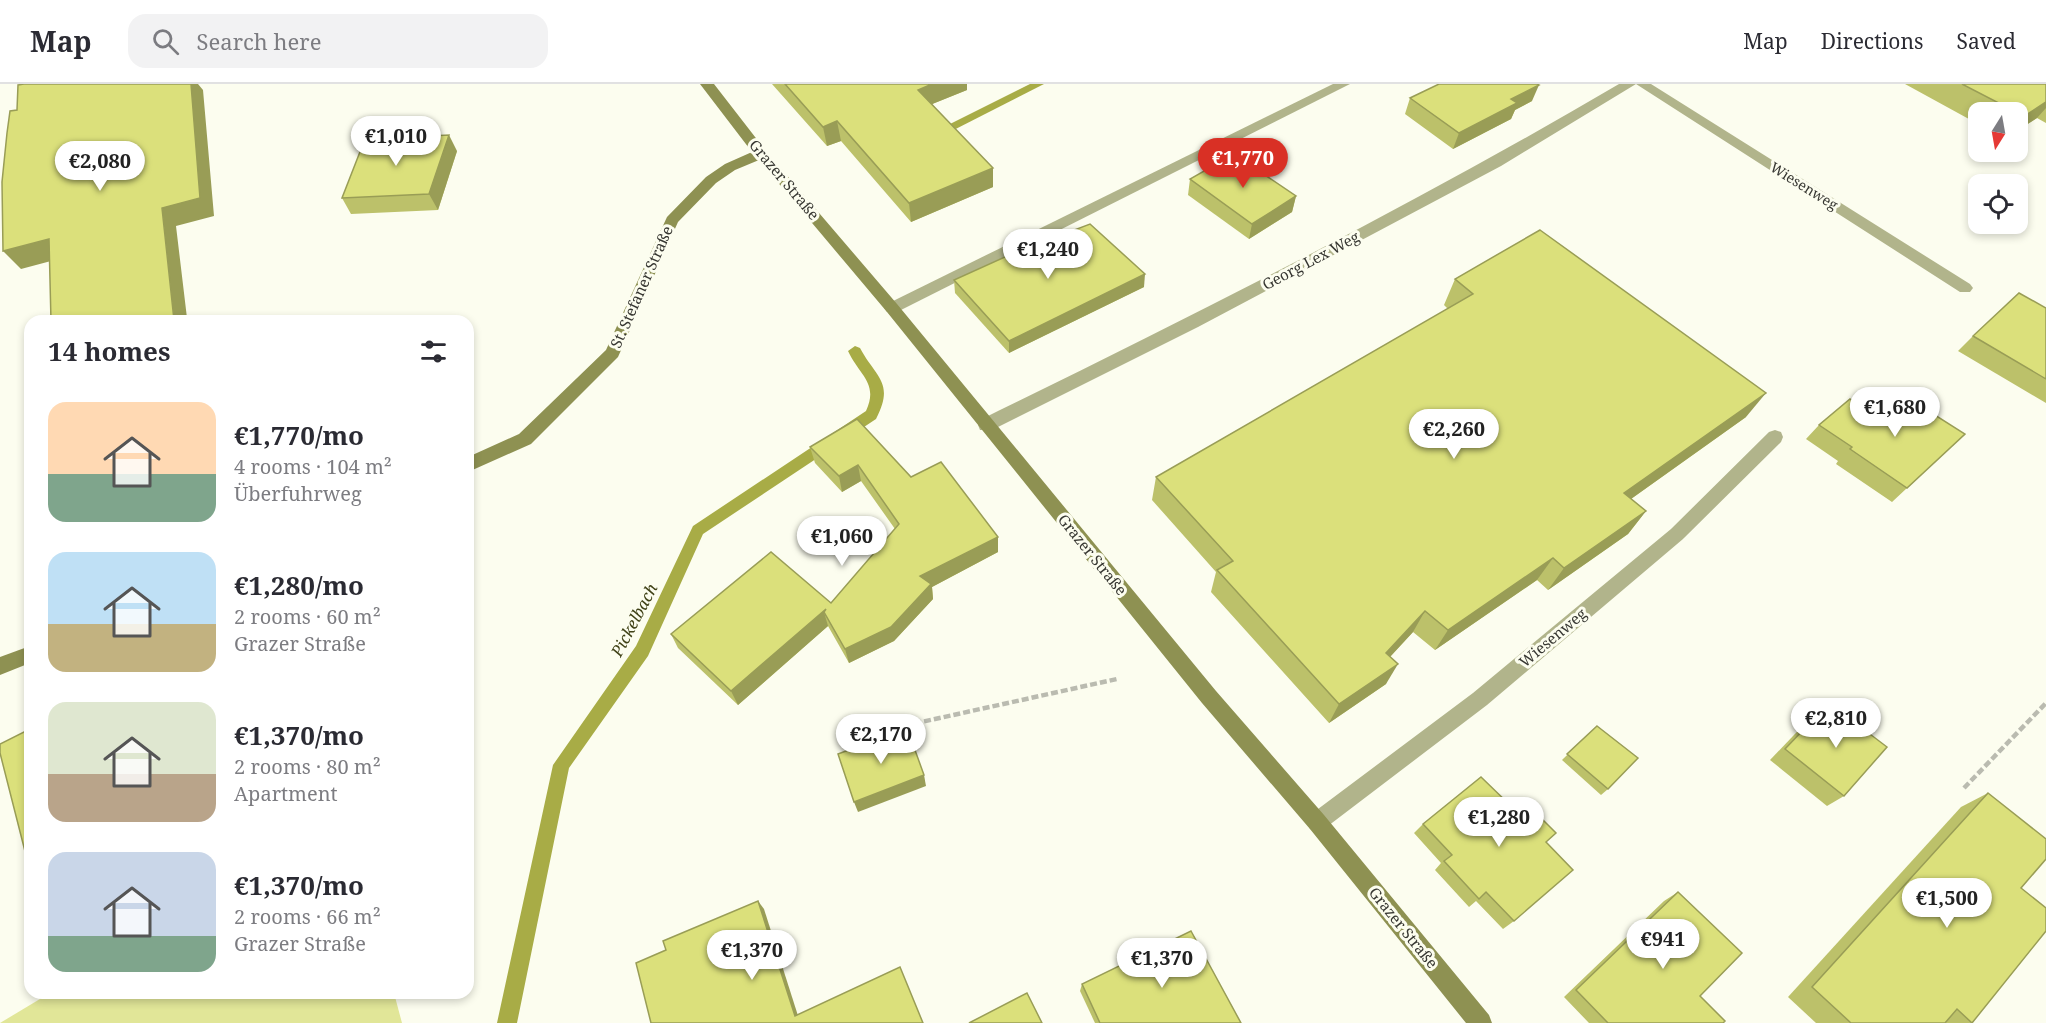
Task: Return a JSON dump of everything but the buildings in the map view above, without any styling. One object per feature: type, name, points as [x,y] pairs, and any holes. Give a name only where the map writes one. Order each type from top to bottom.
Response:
[{"type":"street","name":"Grazer Straße","points":[[707,84],[761,154],[892,308],[1209,698],[1317,822],[1481,1023]]},
{"type":"street","points":[[892,308],[1343,84]]},
{"type":"street","name":"Georg Lex Weg","points":[[986,425],[1192,323],[1496,163],[1629,84]]},
{"type":"street","name":"Wiesenweg","points":[[1642,84],[1965,288]]},
{"type":"street","name":"St. Stefaner Straße","points":[[474,462],[525,439],[612,353],[672,220],[711,180],[730,167],[761,154]]},
{"type":"street","name":"Wiesenweg","points":[[1317,822],[1480,699],[1677,534],[1775,438]]},
{"type":"street","points":[[0,666],[24,656]]},
{"type":"path","points":[[885,730],[1117,679]]},
{"type":"path","points":[[1964,788],[2046,703]]},
{"type":"green space","points":[[40,999],[396,999],[402,1023],[0,1023]]},
{"type":"waterway","name":"Pickelbach","points":[[934,135],[1039,84]]},
{"type":"waterway","name":"Pickelbach","points":[[507,1023],[561,765],[642,651],[698,530],[871,415],[877,403],[878,387],[859,361],[855,351]]}]
